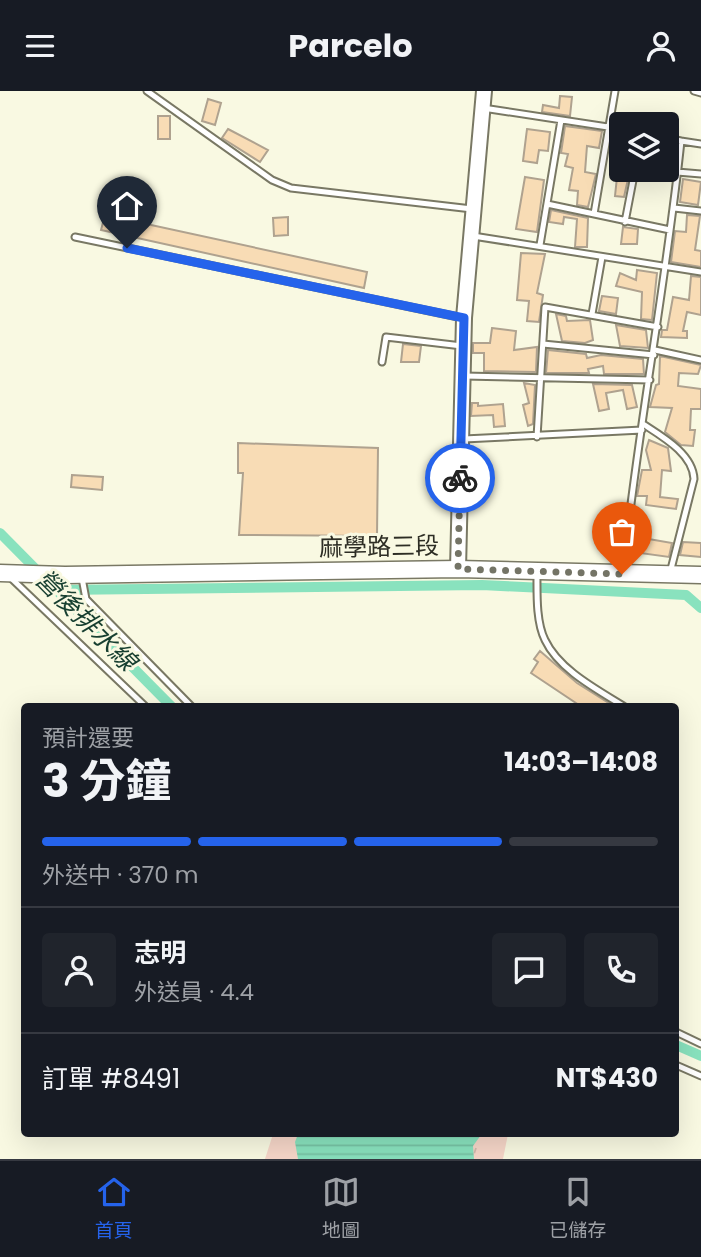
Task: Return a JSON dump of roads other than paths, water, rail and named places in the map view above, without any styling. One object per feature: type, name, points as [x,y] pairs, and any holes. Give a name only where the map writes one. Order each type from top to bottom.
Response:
[{"type":"main road","name":"麻學路三段","points":[[8,574],[458,569],[701,575]]},
{"type":"street","points":[[458,569],[462,346],[484,91]]},
{"type":"lane","points":[[147,91],[272,180],[291,188],[472,209]]},
{"type":"lane","points":[[611,112],[615,91]]},
{"type":"lane","points":[[694,91],[701,93]]},
{"type":"lane","points":[[483,108],[609,126],[594,214]]},
{"type":"lane","points":[[540,245],[561,120]]},
{"type":"lane","points":[[679,156],[681,141],[701,144]]},
{"type":"lane","points":[[679,172],[701,174]]},
{"type":"lane","points":[[625,222],[633,182]]},
{"type":"lane","points":[[622,574],[655,353],[676,182]]},
{"type":"lane","points":[[547,204],[670,230]]},
{"type":"lane","points":[[674,208],[701,211]]},
{"type":"lane","points":[[470,236],[701,272]]},
{"type":"lane","points":[[75,237],[464,318]]},
{"type":"lane","points":[[592,314],[603,257]]},
{"type":"lane","points":[[537,437],[545,307],[658,327]]},
{"type":"lane","points":[[382,362],[386,337],[462,346]]},
{"type":"lane","points":[[543,344],[655,353],[701,360]]},
{"type":"lane","points":[[462,376],[541,380],[650,380]]},
{"type":"lane","points":[[461,439],[537,437],[643,427],[691,463],[698,479],[669,575]]},
{"type":"lane","points":[[537,571],[538,605],[544,639],[557,657],[584,680],[619,703]]},
{"type":"lane","points":[[8,574],[142,703]]},
{"type":"lane","points":[[82,575],[86,599],[188,703]]},
{"type":"lane","points":[[679,1033],[701,1044]]},
{"type":"lane","points":[[679,1066],[701,1076]]},
{"type":"waterway","name":"營後排水線","points":[[0,533],[168,703]]},
{"type":"waterway","points":[[57,590],[482,585],[686,595],[701,608]]},
{"type":"waterway","name":"營後排水線","points":[[679,1046],[701,1056]]}]
